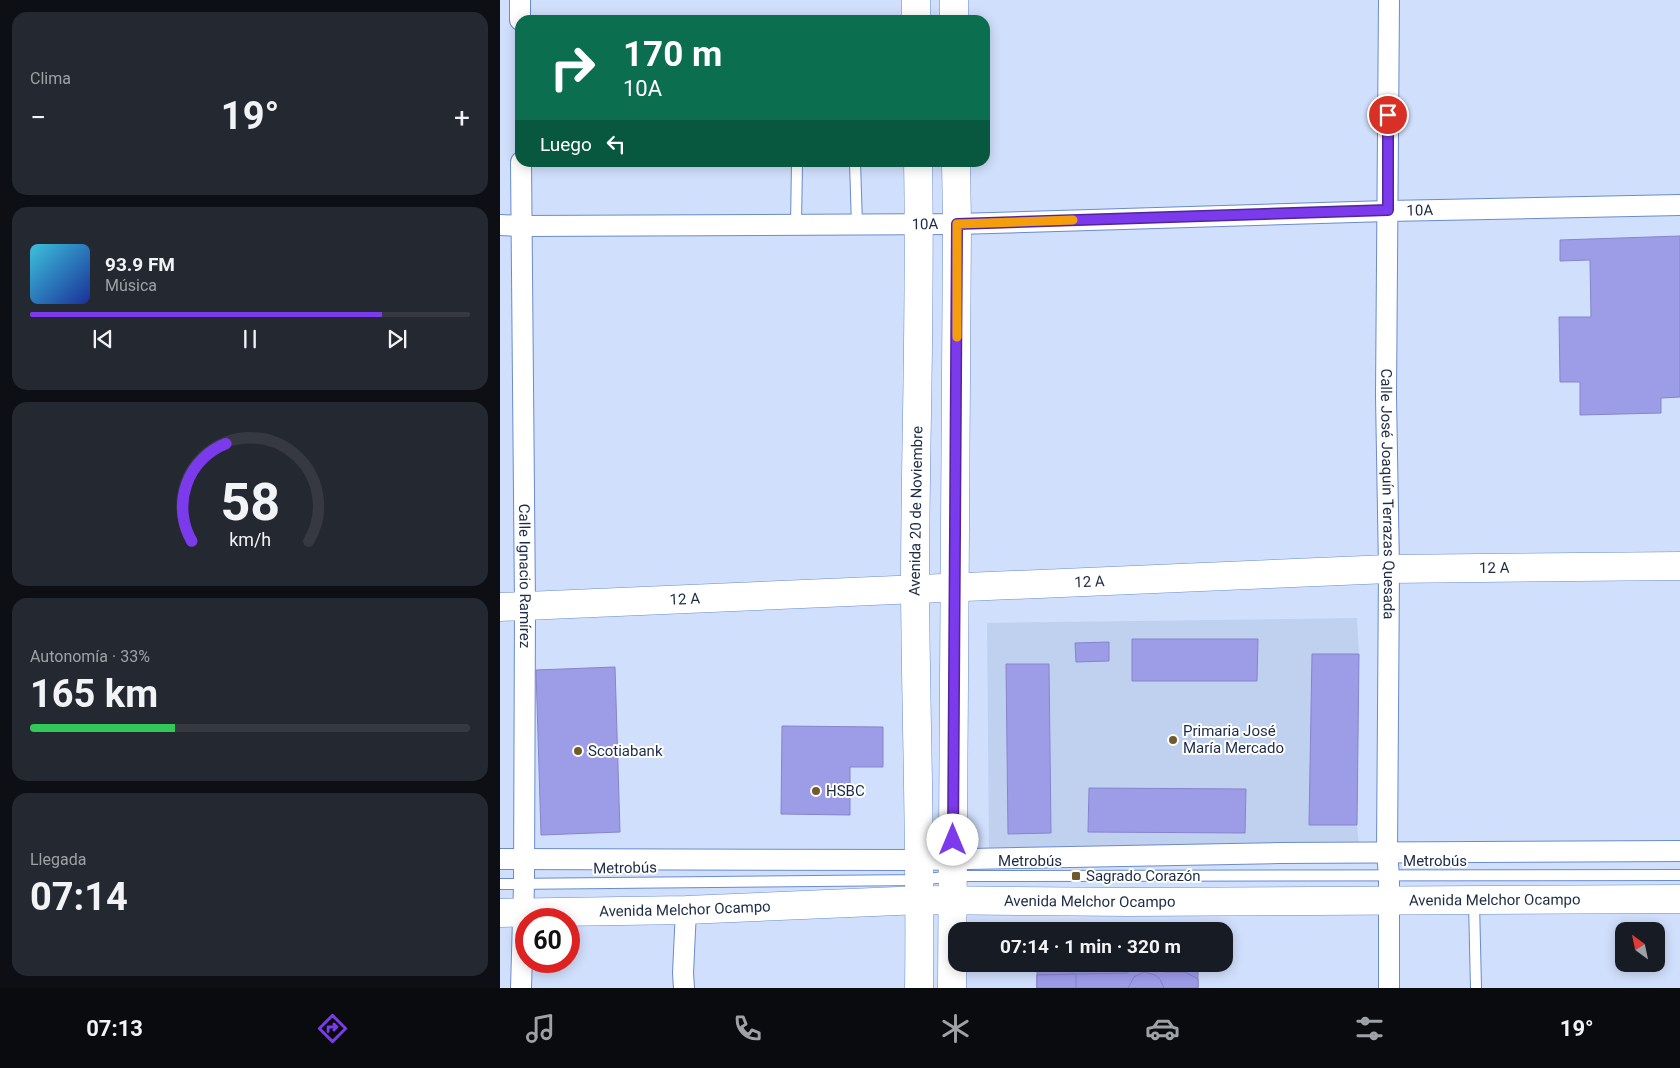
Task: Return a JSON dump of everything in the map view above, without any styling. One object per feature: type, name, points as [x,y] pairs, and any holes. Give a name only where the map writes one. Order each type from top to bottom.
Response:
[{"type":"main road","points":[[916,0],[916,15]]},
{"type":"main road","points":[[954,0],[954,15]]},
{"type":"main road","name":"Avenida 20 de Noviembre","points":[[918,167],[915,589],[920,880],[919,988]]},
{"type":"main road","points":[[952,988],[956,167]]},
{"type":"main road","name":"12 A","points":[[513,606],[1389,569],[1680,566]]},
{"type":"main road","name":"Avenida Melchor Ocampo","points":[[511,913],[686,910],[920,880],[952,878],[1128,902],[1389,889],[1474,900],[1680,899]]},
{"type":"street","points":[[520,0],[520,15]]},
{"type":"street","name":"Calle José Joaquín Terrazas Quesada","points":[[1389,0],[1386,396],[1389,569],[1387,853],[1389,988]]},
{"type":"street","name":"Calle Ignacio Ramírez","points":[[521,167],[513,606],[524,884],[511,913],[521,988]]},
{"type":"street","name":"10A","points":[[500,225],[957,224],[1388,210],[1680,205]]},
{"type":"street","name":"Avenida Melchor Ocampo","points":[[500,859],[524,858],[920,880],[952,878],[1118,855],[1680,851]]},
{"type":"street","points":[[684,988],[686,910]]},
{"type":"lane","points":[[796,225],[797,167]]},
{"type":"lane","points":[[855,167],[857,224]]},
{"type":"lane","name":"Metrobús","points":[[1389,889],[1680,875]]},
{"type":"lane","name":"Metrobús","points":[[500,884],[920,880]]},
{"type":"lane","points":[[1474,900],[1476,988]]},
{"type":"shaded area","name":"Primaria José María Mercado","points":[[1357,618],[1359,654],[1357,825],[1359,844],[989,849],[987,623]]},
{"type":"building","points":[[1680,236],[1680,397],[1661,398],[1661,413],[1580,415],[1580,382],[1560,382],[1559,317],[1591,317],[1590,260],[1560,261],[1560,240]]},
{"type":"building","points":[[1132,639],[1258,639],[1257,681],[1132,681]]},
{"type":"building","points":[[1109,642],[1109,661],[1076,662],[1075,643]]},
{"type":"building","points":[[1312,654],[1359,654],[1357,825],[1309,825]]},
{"type":"building","points":[[1006,664],[1049,664],[1051,833],[1008,834]]},
{"type":"building","name":"Scotiabank","points":[[615,667],[620,832],[541,835],[536,670]]},
{"type":"building","name":"HSBC","points":[[782,726],[883,727],[883,767],[850,767],[850,815],[781,814]]},
{"type":"building","points":[[1089,788],[1246,789],[1245,833],[1088,832]]},
{"type":"building","points":[[1037,972],[1198,972],[1198,988],[1037,988]]},
{"type":"building","points":[[1144,972],[1155,975],[1160,979],[1164,988],[1128,988],[1134,977]]},
{"type":"building","points":[[1185,972],[1198,979],[1198,988],[1037,988],[1037,975]]},
{"type":"building","points":[[1076,974],[1076,988],[1037,988],[1037,975]]},
{"type":"slow traffic","points":[[957,337],[957,224],[1073,220]]},
{"type":"place","name":"Primaria José María Mercado","points":[[1173,740]]},
{"type":"place","name":"Scotiabank","points":[[578,751]]},
{"type":"place","name":"HSBC","points":[[816,791]]},
{"type":"place","name":"Sagrado Corazón","points":[[1076,876]]},
{"type":"route","points":[[953,840],[957,224],[1388,210],[1388,115]]}]
